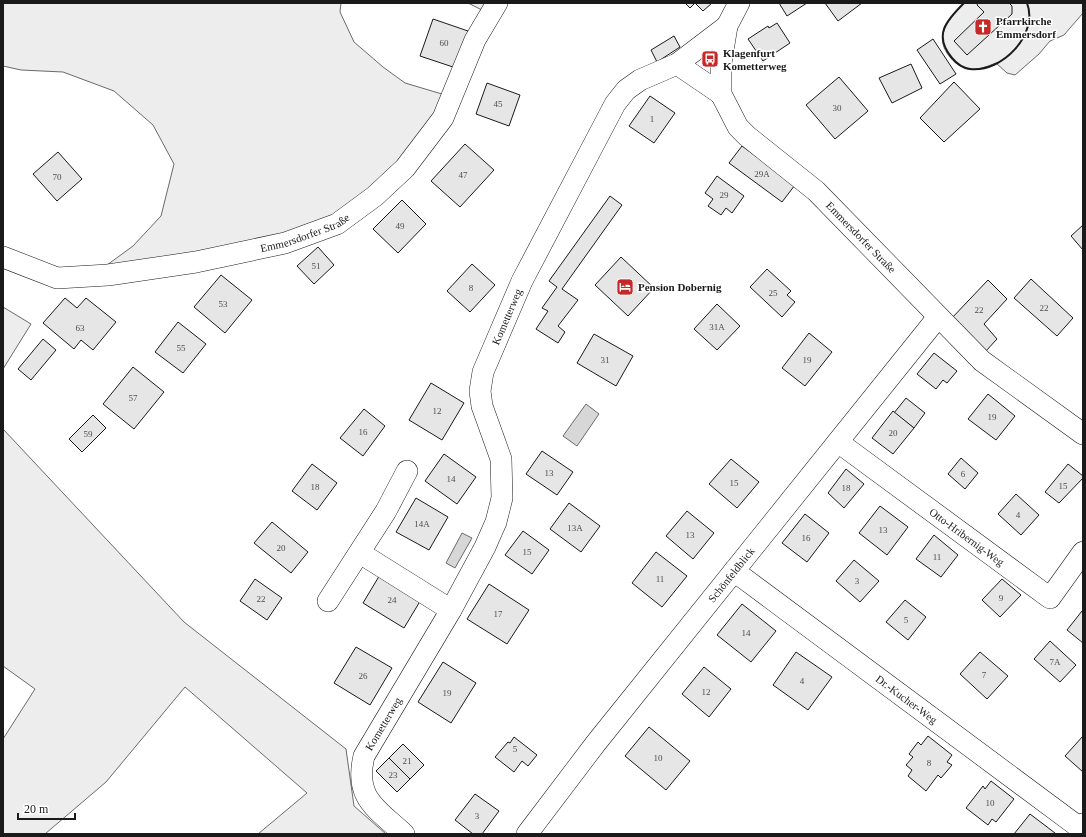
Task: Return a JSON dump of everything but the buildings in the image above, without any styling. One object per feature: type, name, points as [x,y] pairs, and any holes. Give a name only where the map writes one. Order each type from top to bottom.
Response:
[{"type":"street","name":"Emmersdorfer Straße","points":[[3,257],[56,278],[108,275],[196,262],[285,243],[337,224],[375,196],[405,168],[443,118],[475,40],[497,3]]},
{"type":"street","name":"Emmersdorfer Straße","points":[[739,3],[727,26],[721,63],[721,94],[738,127],[747,136],[816,191],[982,361],[1083,434]]},
{"type":"street","name":"Kometterweg","points":[[404,834],[374,807],[366,796],[361,784],[361,770],[364,756],[451,610],[485,547],[496,522],[502,498],[501,459],[482,406],[480,392],[483,372],[522,281],[615,104],[626,90],[640,80],[677,64],[727,26]]},
{"type":"street","points":[[677,64],[721,94]]},
{"type":"street","name":"Schönfeldblick","points":[[527,834],[596,743],[938,317]]},
{"type":"street","name":"Otto-Hribernig-Weg","points":[[838,442],[1050,598],[1083,552]]},
{"type":"street","points":[[328,601],[386,511],[407,471]]},
{"type":"street","points":[[360,553],[451,610]]},
{"type":"street","name":"Dr.-Kucher-Weg","points":[[734,571],[1082,828]]},
{"type":"shaded area","points":[[3,3],[341,3],[340,12],[354,42],[383,67],[405,83],[452,97],[433,131],[325,228],[271,246],[107,265],[133,246],[161,216],[174,164],[153,125],[114,91],[63,72],[21,70],[3,66]]},
{"type":"shaded area","points":[[468,3],[497,3],[490,14]]},
{"type":"shaded area","points":[[964,3],[1083,3],[1083,13],[1064,35],[1050,41],[1039,54],[1015,75],[1007,73],[996,63],[979,69],[968,69],[958,64],[949,56],[943,45],[942,39],[944,30],[954,14]]},
{"type":"shaded area","points":[[3,307],[31,324],[3,369]]},
{"type":"shaded area","points":[[586,404],[599,414],[577,446],[563,436]]},
{"type":"shaded area","points":[[3,429],[184,622],[346,749],[354,806],[386,834],[258,834],[307,793],[185,687],[106,782],[45,834],[3,834],[3,739],[35,689],[3,666]]},
{"type":"shaded area","points":[[462,533],[472,538],[455,568],[446,563]]},
{"type":"wall","points":[[964,3],[947,22],[944,29],[943,42],[946,50],[954,60],[962,66],[970,69],[982,69],[994,65],[1015,49],[1023,39],[1028,27],[1029,15],[1027,3]]},
{"type":"place","name":"Pfarrkirche Emmersdorf","points":[[983,27]]},
{"type":"place","name":"Klagenfurt Kometterweg","points":[[710,59]]},
{"type":"place","name":"Pension Dobernig","points":[[625,287]]}]
